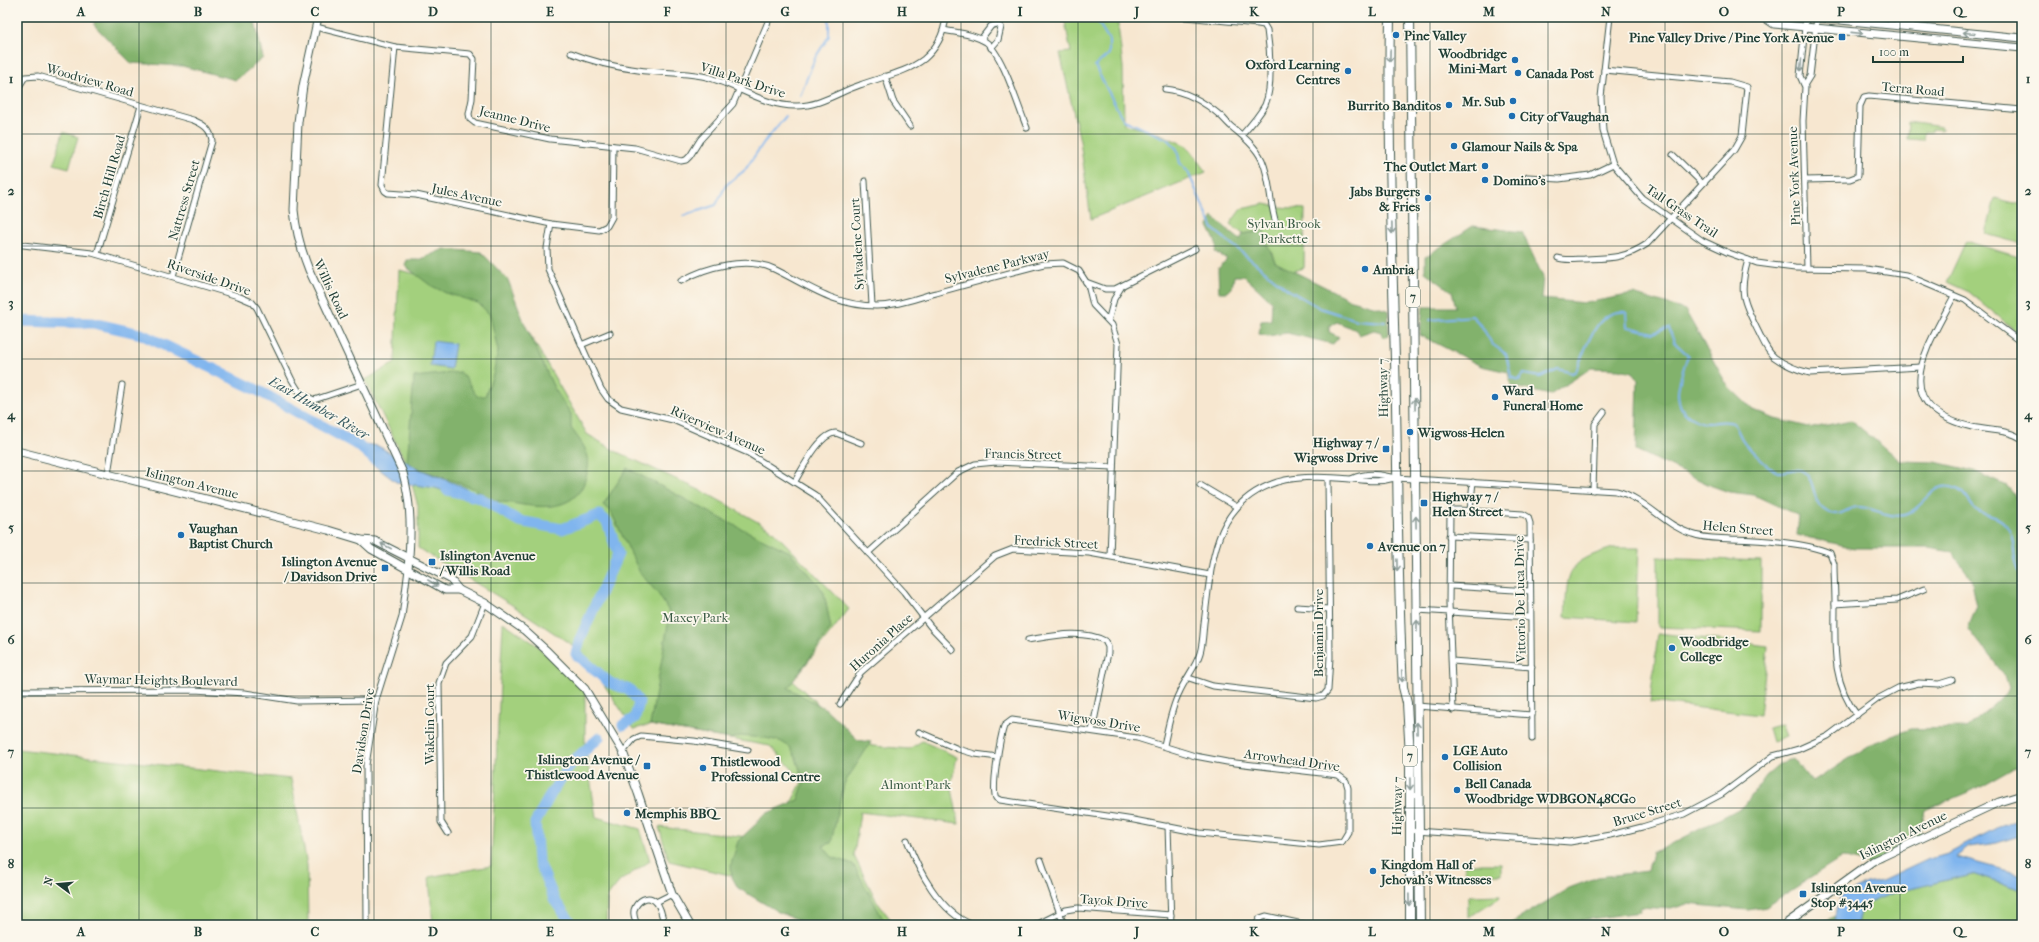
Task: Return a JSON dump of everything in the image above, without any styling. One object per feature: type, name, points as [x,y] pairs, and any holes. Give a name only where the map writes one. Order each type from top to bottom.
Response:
[{"type":"main road","name":"Willis Road","points":[[318,17],[298,122],[294,210],[295,221],[304,258],[402,473],[407,489],[411,524],[408,569]]},
{"type":"main road","name":"Highway 7","points":[[1390,17],[1389,100],[1396,478],[1400,635],[1403,687],[1407,703],[1410,757],[1410,925]]},
{"type":"main road","name":"Highway 7","points":[[1410,17],[1416,479],[1416,706],[1420,925]]},
{"type":"main road","points":[[1756,17],[1766,17],[1774,24],[1816,29],[2022,48]]},
{"type":"main road","points":[[1814,17],[2022,38]]},
{"type":"main road","name":"Islington Avenue","points":[[17,451],[328,530],[361,540],[375,541],[450,579],[459,590],[484,603],[524,630],[585,689],[623,752],[672,894],[690,925]]},
{"type":"main road","name":"Islington Avenue","points":[[361,540],[371,549],[445,590],[459,590]]},
{"type":"main road","name":"Islington Avenue","points":[[1784,925],[1872,861],[1999,802],[2022,795]]},
{"type":"street","points":[[740,90],[770,17]]},
{"type":"street","name":"Villa Park Drive","points":[[571,53],[588,60],[638,70],[702,76],[779,104],[798,106],[820,102],[911,67],[924,59],[937,43],[944,30],[946,17]]},
{"type":"street","points":[[1184,17],[1258,24],[1264,25],[1267,30],[1270,80],[1268,95],[1261,112],[1242,135]]},
{"type":"street","name":"Tall Grass Trail","points":[[1610,17],[1601,97],[1602,121],[1612,164],[1635,192],[1669,218],[1704,241],[1729,253],[1764,264],[1807,268],[1867,269],[1893,272],[1911,277],[1973,306],[2022,343]]},
{"type":"street","name":"Pine York Avenue","points":[[1806,17],[1800,76],[1804,84],[1803,120],[1807,268]]},
{"type":"street","name":"Pine York Avenue","points":[[1804,84],[1810,76],[1816,29],[1814,17]]},
{"type":"street","points":[[981,39],[991,26],[997,24],[1001,27],[998,40],[991,48]]},
{"type":"street","name":"Jeanne Drive","points":[[316,27],[395,47],[467,54],[472,56],[474,59],[472,99],[469,114],[470,119],[475,123],[550,139],[635,148],[680,161],[686,160],[700,140],[729,110],[740,90]]},
{"type":"street","points":[[944,30],[981,39],[991,48],[1002,65],[1027,128]]},
{"type":"street","name":"Jules Avenue","points":[[395,47],[382,179],[382,186],[388,193],[416,195],[551,224],[599,230],[604,228],[610,222],[613,146]]},
{"type":"street","points":[[1558,258],[1607,259],[1626,256],[1648,244],[1669,218],[1729,156],[1741,140],[1747,87],[1730,82],[1604,70]]},
{"type":"street","name":"Woodview Road","points":[[17,90],[25,77],[38,76],[141,106]]},
{"type":"street","points":[[885,76],[893,101],[910,126]]},
{"type":"street","points":[[1165,89],[1176,90],[1190,96],[1212,110],[1242,135],[1262,160],[1269,185],[1271,208],[1276,222]]},
{"type":"street","name":"Terra Road","points":[[1805,180],[1850,179],[1858,176],[1860,106],[1864,97],[1869,96],[2022,110]]},
{"type":"street","name":"Nattress Street","points":[[141,106],[193,120],[204,125],[209,131],[212,141],[173,276]]},
{"type":"street","name":"Birch Hill Road","points":[[97,254],[141,106]]},
{"type":"street","points":[[1673,155],[1702,183]]},
{"type":"street","points":[[1528,177],[1559,179],[1563,177],[1590,175],[1612,164]]},
{"type":"street","name":"Sylvadene Court","points":[[865,181],[872,305]]},
{"type":"street","name":"Riverview Avenue","points":[[551,224],[546,248],[547,264],[552,280],[605,395],[616,406],[627,410],[664,417],[753,455],[795,481],[823,503],[868,552],[953,650]]},
{"type":"street","name":"Riverside Drive","points":[[17,242],[23,245],[97,254],[238,296],[252,302],[257,308],[292,380],[300,393],[307,398],[314,400],[320,399],[362,384]]},
{"type":"street","points":[[1086,282],[1105,289],[1116,289],[1195,249]]},
{"type":"street","points":[[1748,260],[1742,283],[1744,301],[1772,356],[1782,363],[1796,370],[1810,373],[1921,367]]},
{"type":"street","name":"Sylvadene Parkway","points":[[680,281],[712,268],[729,265],[757,265],[774,269],[827,297],[853,304],[872,305],[902,302],[1044,264],[1069,264],[1079,271],[1086,282],[1093,305],[1107,319],[1115,330],[1118,344],[1110,556]]},
{"type":"street","points":[[1107,319],[1109,318],[1114,299],[1123,286]]},
{"type":"street","points":[[1954,296],[1925,354],[1919,379],[1923,393],[1931,407],[1939,415],[1955,423],[2010,433],[2022,439]]},
{"type":"street","points":[[581,345],[610,333]]},
{"type":"street","points":[[108,474],[122,385]]},
{"type":"street","points":[[1593,490],[1595,424],[1604,412]]},
{"type":"street","points":[[795,481],[822,438],[832,433],[836,433],[861,443]]},
{"type":"street","name":"Francis Street","points":[[868,552],[958,472],[975,464],[996,462],[1113,467]]},
{"type":"street","points":[[1164,745],[1179,692],[1189,678],[1200,652],[1215,548],[1220,532],[1237,507],[1259,490],[1278,482],[1299,479],[1351,479],[1362,474],[1381,474],[1396,478]]},
{"type":"street","name":"Helen Street","points":[[1396,478],[1616,492],[1634,497],[1672,525],[1692,534],[1716,539],[1758,540],[1815,548],[1830,553],[1834,564],[1835,658],[1837,674],[1845,698],[1857,715]]},
{"type":"street","name":"Benjamin Drive","points":[[1189,678],[1213,686],[1316,698],[1323,696],[1328,690],[1328,479]]},
{"type":"street","points":[[1470,510],[1472,482]]},
{"type":"street","points":[[1200,485],[1237,507]]},
{"type":"street","name":"Vittorio De Luca Drive","points":[[1453,710],[1450,612],[1450,512],[1452,510],[1470,510],[1523,514],[1528,517],[1530,523],[1532,739]]},
{"type":"street","points":[[1449,536],[1530,540]]},
{"type":"street","name":"Fredrick Street","points":[[924,618],[995,556],[1008,550],[1089,553],[1210,575]]},
{"type":"street","name":"Davidson Drive","points":[[367,925],[366,766],[376,700],[402,617],[408,569]]},
{"type":"street","points":[[1450,586],[1530,591]]},
{"type":"street","points":[[1835,604],[1896,600],[1924,589]]},
{"type":"street","name":"Wakelin Court","points":[[448,833],[441,822],[439,683],[446,663],[472,636],[484,603]]},
{"type":"street","points":[[1297,607],[1329,609]]},
{"type":"street","points":[[1417,610],[1530,618]]},
{"type":"street","name":"Huronia Place","points":[[840,704],[861,672],[924,618]]},
{"type":"street","points":[[1028,640],[1076,635],[1093,636],[1105,641],[1108,647],[1108,653],[1092,731]]},
{"type":"street","points":[[1452,661],[1532,667]]},
{"type":"street","name":"Bruce Street","points":[[1409,831],[1570,842],[1610,835],[1642,827],[1684,814],[1722,794],[1773,756],[1818,741],[1844,726],[1857,715],[1898,688],[1919,683],[1939,684],[1952,680]]},
{"type":"street","name":"Waymar Heights Boulevard","points":[[17,691],[188,690],[227,691],[298,701],[376,700]]},
{"type":"street","points":[[1416,706],[1532,715]]},
{"type":"street","name":"Wigwoss Drive","points":[[1164,745],[1133,737],[1012,720],[1004,726],[993,790],[996,798],[1000,800],[1168,826]]},
{"type":"street","points":[[919,732],[958,749],[975,754],[998,757]]},
{"type":"street","points":[[623,752],[634,739],[641,736],[694,741],[748,750]]},
{"type":"street","name":"Arrowhead Drive","points":[[1164,745],[1195,756],[1227,762],[1338,775],[1346,781],[1348,788],[1348,832],[1342,842],[1336,844],[1320,845],[1235,837],[1200,833],[1168,826]]},
{"type":"street","points":[[1168,826],[1171,925]]},
{"type":"street","points":[[907,840],[913,857],[931,888],[947,908],[973,925]]},
{"type":"street","points":[[1041,860],[1064,925]]},
{"type":"street","points":[[656,902],[672,894]]},
{"type":"street","points":[[637,925],[634,917],[634,909],[644,898],[651,898],[656,902],[664,925]]},
{"type":"street","name":"Tayok Drive","points":[[1036,925],[1071,909],[1086,908],[1127,913],[1171,915]]},
{"type":"street","points":[[1256,925],[1260,918],[1266,916],[1307,925]]},
{"type":"green space","points":[[95,17],[254,17],[263,58],[236,80],[182,66],[131,63],[94,25]]},
{"type":"green space","points":[[1064,17],[1117,17],[1123,67],[1124,124],[1160,134],[1187,146],[1206,172],[1091,219],[1080,141],[1060,53],[1071,52]]},
{"type":"green space","points":[[1908,122],[1942,127],[1942,130],[1932,129],[1932,132],[1924,132],[1923,140],[1907,139]]},
{"type":"green space","points":[[63,132],[78,137],[69,168],[54,164]]},
{"type":"green space","points":[[1995,198],[2022,205],[2022,244],[1986,234]]},
{"type":"green space","name":"Sylvan Brook Parkette","points":[[1265,204],[1279,207],[1305,209],[1304,268],[1291,272],[1275,262],[1267,243],[1264,230],[1243,234],[1230,224],[1241,209]]},
{"type":"green space","points":[[1213,217],[1240,240],[1243,234],[1256,232],[1261,227],[1264,230],[1267,243],[1275,262],[1351,300],[1388,310],[1389,335],[1383,338],[1381,332],[1374,330],[1359,335],[1356,330],[1337,322],[1329,326],[1329,332],[1339,337],[1333,344],[1287,333],[1268,336],[1259,334],[1261,321],[1271,320],[1272,302],[1244,276],[1234,276],[1232,288],[1228,292],[1219,292],[1218,269],[1227,259],[1215,252],[1217,245],[1208,226]]},
{"type":"green space","points":[[1473,226],[1522,232],[1543,277],[1541,299],[1585,303],[1633,294],[1685,310],[1727,385],[1753,410],[1775,419],[1813,428],[1851,420],[1900,461],[1935,462],[1974,471],[2007,486],[2022,504],[2022,766],[2012,768],[1973,790],[1925,810],[1920,836],[1879,864],[1874,865],[1842,858],[1765,907],[1748,910],[1687,904],[1671,909],[1641,907],[1640,912],[1569,922],[1562,925],[1508,925],[1569,888],[1598,877],[1648,871],[1652,852],[1662,849],[1744,806],[1766,776],[1779,765],[1793,758],[1813,782],[1873,743],[1911,729],[1966,728],[2007,693],[2009,689],[2005,676],[1968,628],[1977,606],[1971,578],[1952,552],[1928,548],[1855,548],[1797,535],[1799,516],[1754,495],[1729,492],[1712,486],[1636,450],[1638,380],[1633,372],[1619,369],[1591,368],[1550,395],[1511,386],[1508,372],[1481,366],[1420,335],[1423,307],[1456,307],[1452,292],[1425,272],[1425,257]]},
{"type":"green space","points":[[1966,241],[2022,258],[2022,336],[1969,292],[1947,282]]},
{"type":"green space","points":[[444,249],[481,252],[508,280],[524,322],[554,388],[571,414],[571,428],[587,453],[587,474],[579,492],[572,499],[554,506],[543,507],[496,501],[470,487],[414,467],[407,463],[414,377],[460,372],[477,396],[485,396],[493,375],[498,351],[490,315],[478,303],[446,293],[430,285],[405,266],[407,260],[419,260]]},
{"type":"green space","name":"Maxey Park","points":[[399,270],[508,296],[587,434],[615,451],[706,493],[772,530],[849,609],[793,681],[859,742],[873,746],[909,749],[922,741],[957,757],[951,784],[959,824],[860,812],[854,856],[877,902],[895,925],[823,925],[790,805],[803,780],[770,746],[650,725],[634,729],[581,651],[512,605],[418,548],[418,506],[406,463],[365,380],[395,363]]},
{"type":"green space","points":[[627,468],[726,521],[790,552],[824,593],[831,628],[788,688],[826,709],[858,740],[871,742],[844,784],[831,843],[823,846],[832,857],[853,864],[883,919],[888,925],[811,925],[780,913],[738,888],[732,877],[731,865],[738,841],[757,823],[763,815],[798,800],[804,782],[796,758],[790,747],[780,741],[741,736],[730,739],[650,725],[670,613],[659,595],[640,573],[611,512],[603,505]]},
{"type":"green space","points":[[1613,548],[1639,548],[1636,622],[1565,617],[1567,589],[1572,571],[1577,564],[1585,559]]},
{"type":"green space","points":[[1658,557],[1761,561],[1761,631],[1658,627]]},
{"type":"green space","points":[[503,622],[535,644],[585,691],[585,744],[596,817],[640,829],[650,861],[620,881],[607,897],[606,925],[433,925],[429,877],[491,866]]},
{"type":"green space","points":[[1658,633],[1768,646],[1760,715],[1650,702]]},
{"type":"green space","points":[[1782,724],[1786,737],[1772,742],[1768,728]]},
{"type":"green space","points":[[17,749],[291,779],[307,865],[308,925],[17,925]]},
{"type":"green space","points":[[659,827],[757,838],[738,877],[669,861]]},
{"type":"green space","points":[[1465,864],[1501,864],[1501,874],[1465,875]]},
{"type":"green space","points":[[1972,874],[2022,890],[2022,925],[1857,925],[1861,906],[1893,893]]},
{"type":"green space","points":[[1500,895],[1499,898],[1468,917],[1468,896]]},
{"type":"green space","points":[[1836,916],[1834,925],[1814,925]]},
{"type":"water","points":[[433,341],[455,344],[451,369],[430,366]]},
{"type":"water","points":[[365,444],[378,446],[419,469],[466,488],[466,490],[457,495],[435,488],[396,482],[370,462],[365,454]]},
{"type":"water","points":[[2022,822],[2022,835],[1997,843],[1969,847],[1956,857],[2022,875],[2022,890],[1972,874],[1893,893],[1861,906],[1857,925],[1834,925],[1840,897],[1867,884],[1882,881],[1929,859],[1948,854],[2002,825]]},
{"type":"waterway","points":[[800,96],[815,58],[829,36],[829,17]]},
{"type":"waterway","points":[[1095,17],[1109,40],[1109,54],[1095,66],[1120,114],[1124,120],[1167,139],[1177,149],[1180,163],[1188,172],[1213,229],[1287,289],[1320,308],[1357,320],[1385,322]]},
{"type":"waterway","points":[[683,216],[716,205],[726,185],[745,170],[764,142],[786,116]]},
{"type":"waterway","points":[[1430,320],[1472,316],[1481,325],[1492,344],[1506,354],[1511,377],[1519,380],[1524,374],[1540,377],[1558,369],[1572,373],[1576,371],[1593,332],[1599,323],[1607,316],[1615,312],[1626,312],[1627,326],[1629,327],[1653,333],[1669,328],[1674,342],[1688,355],[1680,379],[1678,396],[1683,411],[1690,417],[1705,423],[1723,421],[1734,423],[1744,442],[1758,457],[1774,470],[1778,472],[1801,470],[1804,472],[1811,481],[1818,503],[1826,511],[1832,513],[1840,514],[1853,508],[1863,507],[1888,515],[1901,516],[1914,510],[1930,494],[1942,487],[1960,490],[1975,509],[2003,521],[2006,525],[2012,537],[2016,564],[2022,576]]},
{"type":"waterway","name":"East Humber River","points":[[17,321],[93,323],[141,334],[257,390],[359,446],[376,461]]},
{"type":"waterway","name":"East Humber River","points":[[447,490],[480,498],[519,521],[562,529],[599,515],[607,522],[618,554],[580,639],[576,654],[610,683],[630,690],[639,702],[635,718],[623,725]]},
{"type":"waterway","name":"East Humber River","points":[[573,925],[555,901],[538,860],[535,823],[552,792],[573,761],[599,738]]},
{"type":"place","name":"Pine Valley","points":[[1396,35]]},
{"type":"place","name":"Pine Valley Drive / Pine York Avenue","points":[[1842,37]]},
{"type":"place","name":"Woodbridge Mini-Mart","points":[[1515,60]]},
{"type":"place","name":"Oxford Learning Centres","points":[[1348,71]]},
{"type":"place","name":"Canada Post","points":[[1518,73]]},
{"type":"place","name":"Mr. Sub","points":[[1513,101]]},
{"type":"place","name":"Burrito Banditos","points":[[1449,105]]},
{"type":"place","name":"City of Vaughan","points":[[1512,116]]},
{"type":"place","name":"Glamour Nails & Spa","points":[[1454,146]]},
{"type":"place","name":"The Outlet Mart","points":[[1485,166]]},
{"type":"place","name":"Domino's","points":[[1485,180]]},
{"type":"place","name":"Jabs Burgers & Fries","points":[[1428,198]]},
{"type":"place","name":"Ambria","points":[[1365,269]]},
{"type":"place","name":"Ward Funeral Home","points":[[1495,397]]},
{"type":"place","name":"Wigwoss-Helen","points":[[1410,432]]},
{"type":"place","name":"Highway 7 / Wigwoss Drive","points":[[1386,449]]},
{"type":"place","name":"Highway 7 / Helen Street","points":[[1424,503]]},
{"type":"place","name":"Vaughan Baptist Church","points":[[181,535]]},
{"type":"place","name":"Avenue on 7","points":[[1370,546]]},
{"type":"place","name":"Islington Avenue / Willis Road","points":[[432,562]]},
{"type":"place","name":"Islington Avenue / Davidson Drive","points":[[385,568]]},
{"type":"place","name":"Woodbridge College","points":[[1672,648]]},
{"type":"place","name":"LGE Auto Collision","points":[[1445,757]]},
{"type":"place","name":"Islington Avenue / Thistlewood Avenue","points":[[647,766]]},
{"type":"place","name":"Thistlewood Professional Centre","points":[[703,768]]},
{"type":"place","name":"Bell Canada Woodbridge WDBGON48CG0","points":[[1457,790]]},
{"type":"place","name":"Memphis BBQ","points":[[627,813]]},
{"type":"place","name":"Kingdom Hall of Jehovah's Witnesses","points":[[1373,871]]},
{"type":"place","name":"Islington Avenue Stop #3445","points":[[1803,894]]},
{"type":"park label","name":"Almont Park","points":[[916,784]]}]
